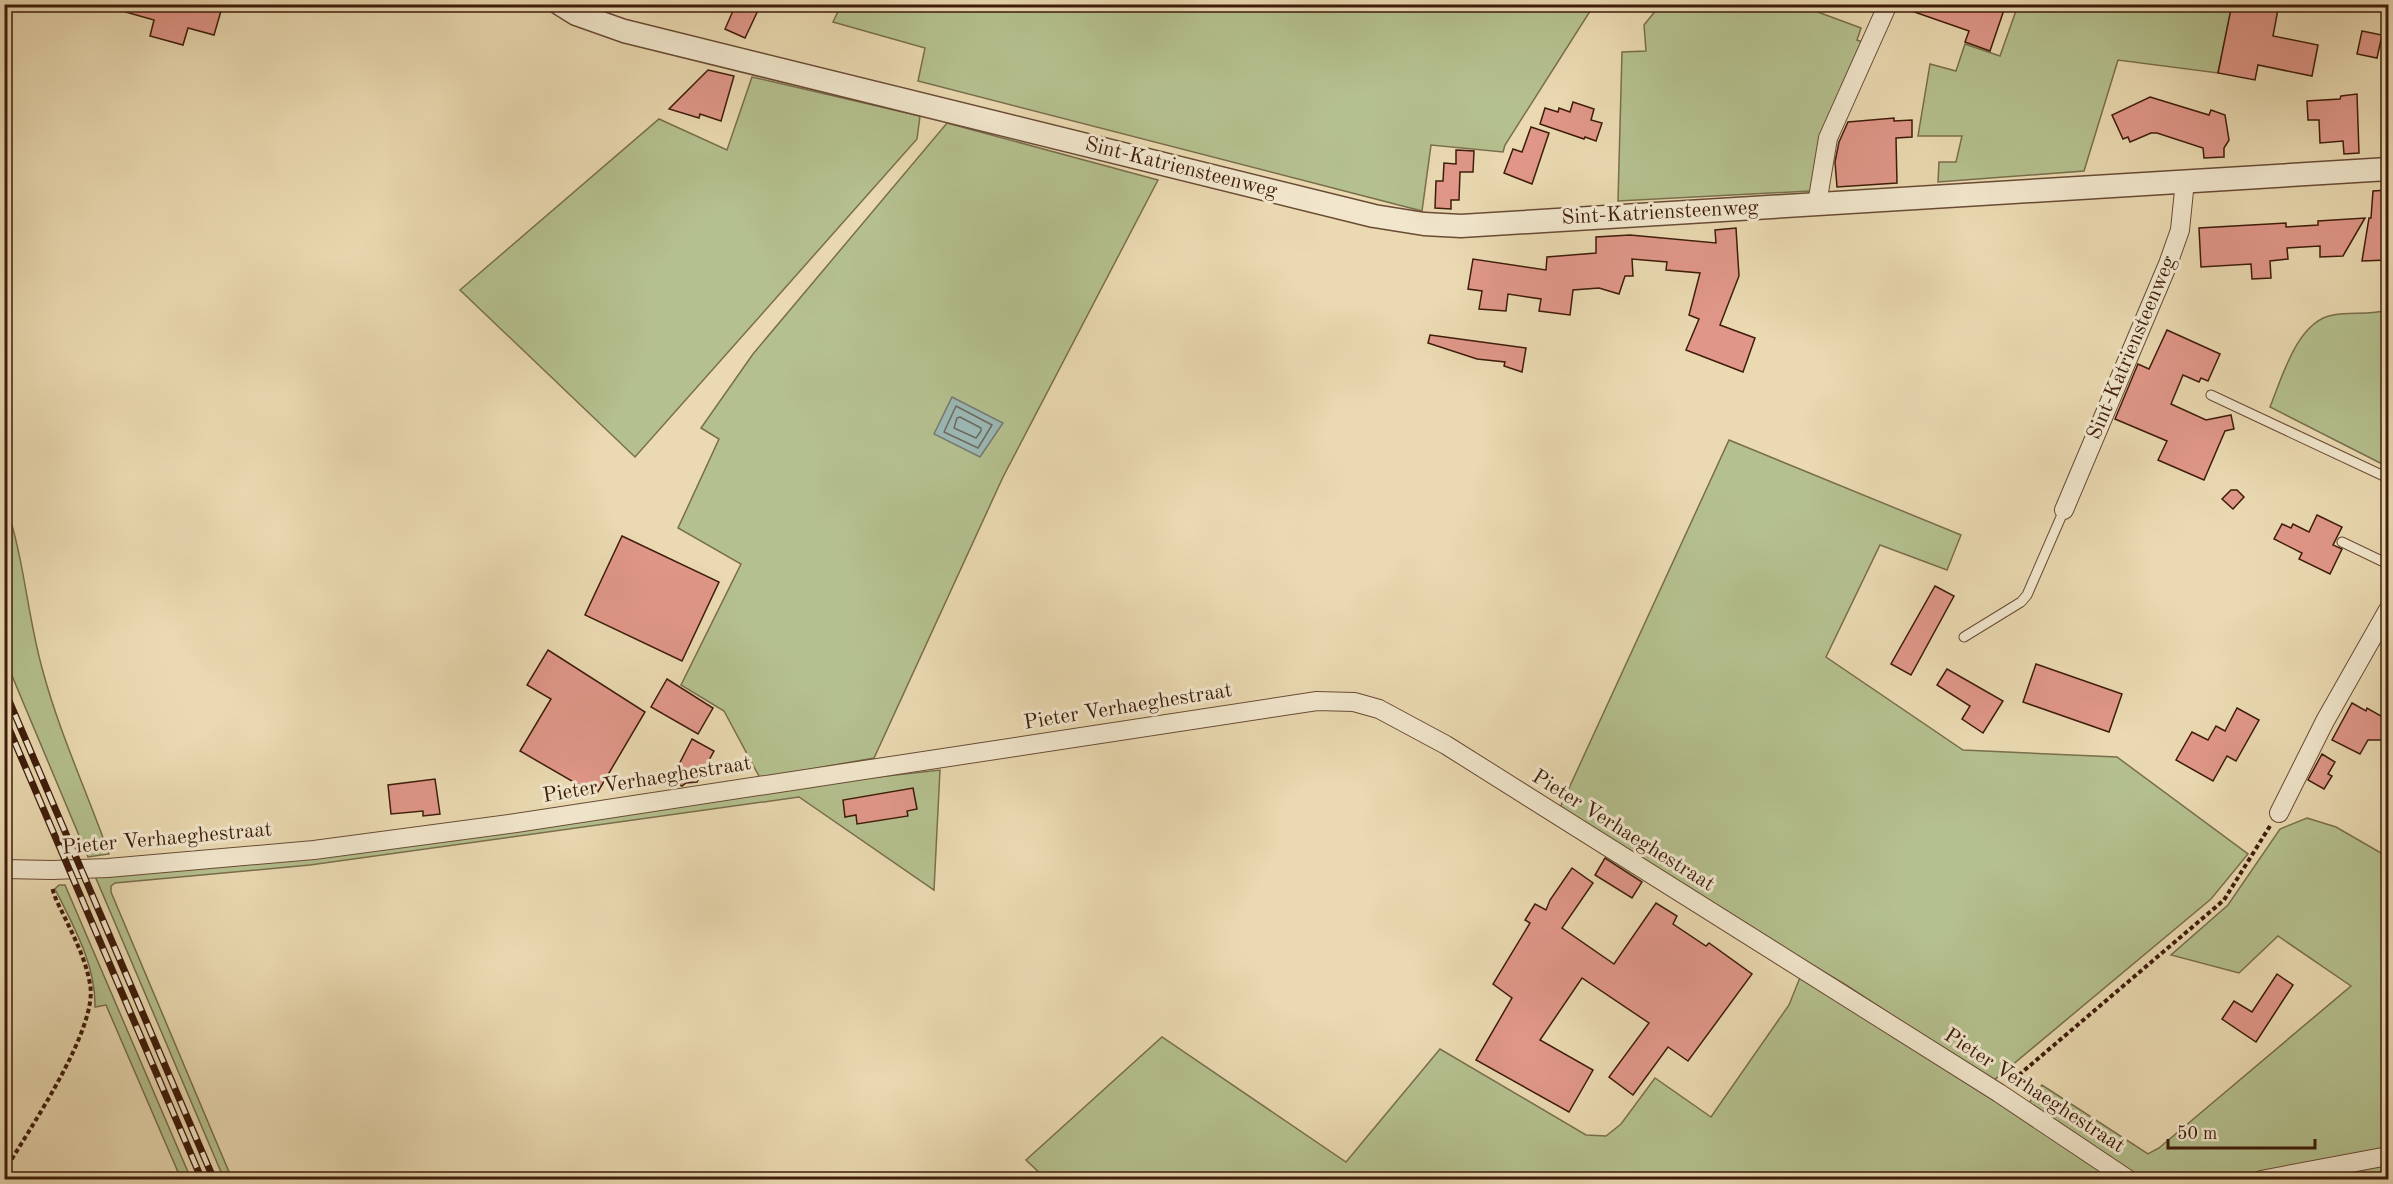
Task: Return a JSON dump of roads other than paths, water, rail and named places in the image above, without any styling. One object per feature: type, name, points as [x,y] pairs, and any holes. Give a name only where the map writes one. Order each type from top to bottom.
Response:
[{"type":"street","points":[[1817,204],[1828,138],[1888,4]]},
{"type":"street","name":"Sint-Katriensteenweg","points":[[573,8],[624,31],[1374,216],[1424,224],[1461,226],[2388,169]]},
{"type":"street","name":"Sint-Katriensteenweg","points":[[2064,510],[2168,264],[2180,230],[2186,182]]},
{"type":"street","points":[[2279,813],[2325,721],[2388,610]]},
{"type":"street","name":"Pieter Verhaeghestraat","points":[[4,869],[108,868],[314,850],[516,824],[1317,701],[1354,702],[1379,709],[1446,746],[1999,1093],[2129,1179]]},
{"type":"street","points":[[2261,1179],[2388,1156]]},
{"type":"lane","points":[[2211,394],[2388,478]]},
{"type":"lane","points":[[1964,638],[2021,602],[2027,595],[2064,510]]},
{"type":"lane","points":[[2342,542],[2388,564]]},
{"type":"water","points":[[952,397],[1003,423],[980,457],[934,434]]},
{"type":"railway","points":[[4,689],[214,1180]]},
{"type":"railway","points":[[4,717],[202,1180]]}]
